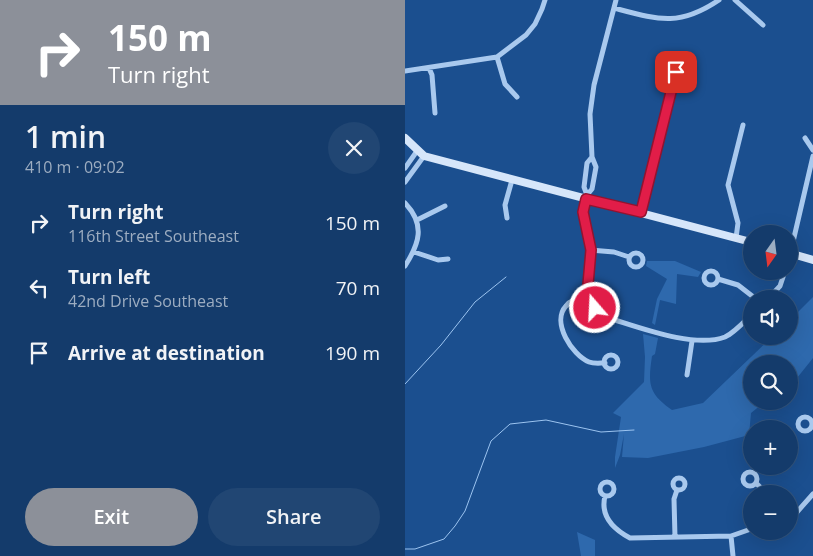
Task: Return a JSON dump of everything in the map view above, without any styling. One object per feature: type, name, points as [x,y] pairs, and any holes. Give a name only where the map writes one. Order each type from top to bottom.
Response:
[{"type":"street","points":[[405,71],[497,57],[526,35],[535,24],[545,0]]},
{"type":"street","points":[[586,197],[592,189],[596,167],[592,157],[590,114],[594,86],[616,0]]},
{"type":"street","points":[[614,8],[661,20],[685,17],[702,12],[719,0]]},
{"type":"street","points":[[735,0],[763,25]]},
{"type":"street","points":[[497,57],[505,84],[517,97]]},
{"type":"street","points":[[429,68],[435,113]]},
{"type":"street","points":[[641,212],[676,72]]},
{"type":"street","points":[[736,238],[738,224],[728,185],[743,124]]},
{"type":"street","points":[[405,138],[424,156],[512,180],[586,197],[743,240]]},
{"type":"street","points":[[805,138],[813,150]]},
{"type":"street","points":[[405,168],[417,151]]},
{"type":"street","points":[[405,182],[424,156]]},
{"type":"street","points":[[796,225],[813,156]]},
{"type":"street","points":[[592,157],[587,163],[584,187],[586,197],[583,212],[591,250],[587,296],[595,308],[605,317],[692,341],[726,336],[743,322]]},
{"type":"street","points":[[507,218],[505,205],[512,180]]},
{"type":"street","points":[[405,203],[417,220],[419,230],[414,252],[405,266]]},
{"type":"street","points":[[417,220],[445,206]]},
{"type":"street","points":[[591,250],[614,252],[629,257]]},
{"type":"street","points":[[414,252],[438,260],[448,259]]},
{"type":"street","points":[[798,257],[813,260]]},
{"type":"street","points":[[718,279],[738,285],[744,290]]},
{"type":"street","points":[[587,296],[571,301],[564,307],[561,315],[562,327],[571,345],[580,355],[589,362],[605,363]]},
{"type":"street","points":[[687,375],[692,341]]},
{"type":"street","points":[[675,537],[675,499],[677,490]]},
{"type":"street","points":[[798,511],[813,494]]},
{"type":"street","points":[[605,496],[602,506],[610,524],[630,538],[731,536],[743,532]]},
{"type":"street","points":[[731,536],[733,556]]},
{"type":"shaded area","points":[[647,261],[675,261],[701,272],[698,277],[677,274],[676,304],[660,300],[655,325],[652,323],[657,299],[667,279],[646,266]]},
{"type":"shaded area","points":[[813,297],[813,358],[798,377],[798,355],[753,355],[764,345],[798,345],[798,312]]},
{"type":"shaded area","points":[[643,334],[658,338],[655,354],[652,356],[650,381],[651,387],[658,398],[672,410],[703,403],[743,365],[743,410],[755,410],[751,413],[750,420],[743,420],[743,437],[704,447],[648,458],[622,457],[624,434],[620,455],[615,468],[621,417],[613,413],[644,382],[645,357]]},
{"type":"shaded area","points":[[577,532],[595,540],[595,556],[581,556]]},
{"type":"waterway","points":[[405,384],[441,345],[475,302],[506,277]]},
{"type":"waterway","points":[[405,549],[415,549],[444,539],[455,526],[465,511],[491,441],[510,424],[546,420],[601,432],[634,430]]},
{"type":"route","points":[[595,308],[587,296],[591,250],[583,212],[586,199],[641,212],[676,72]]}]
